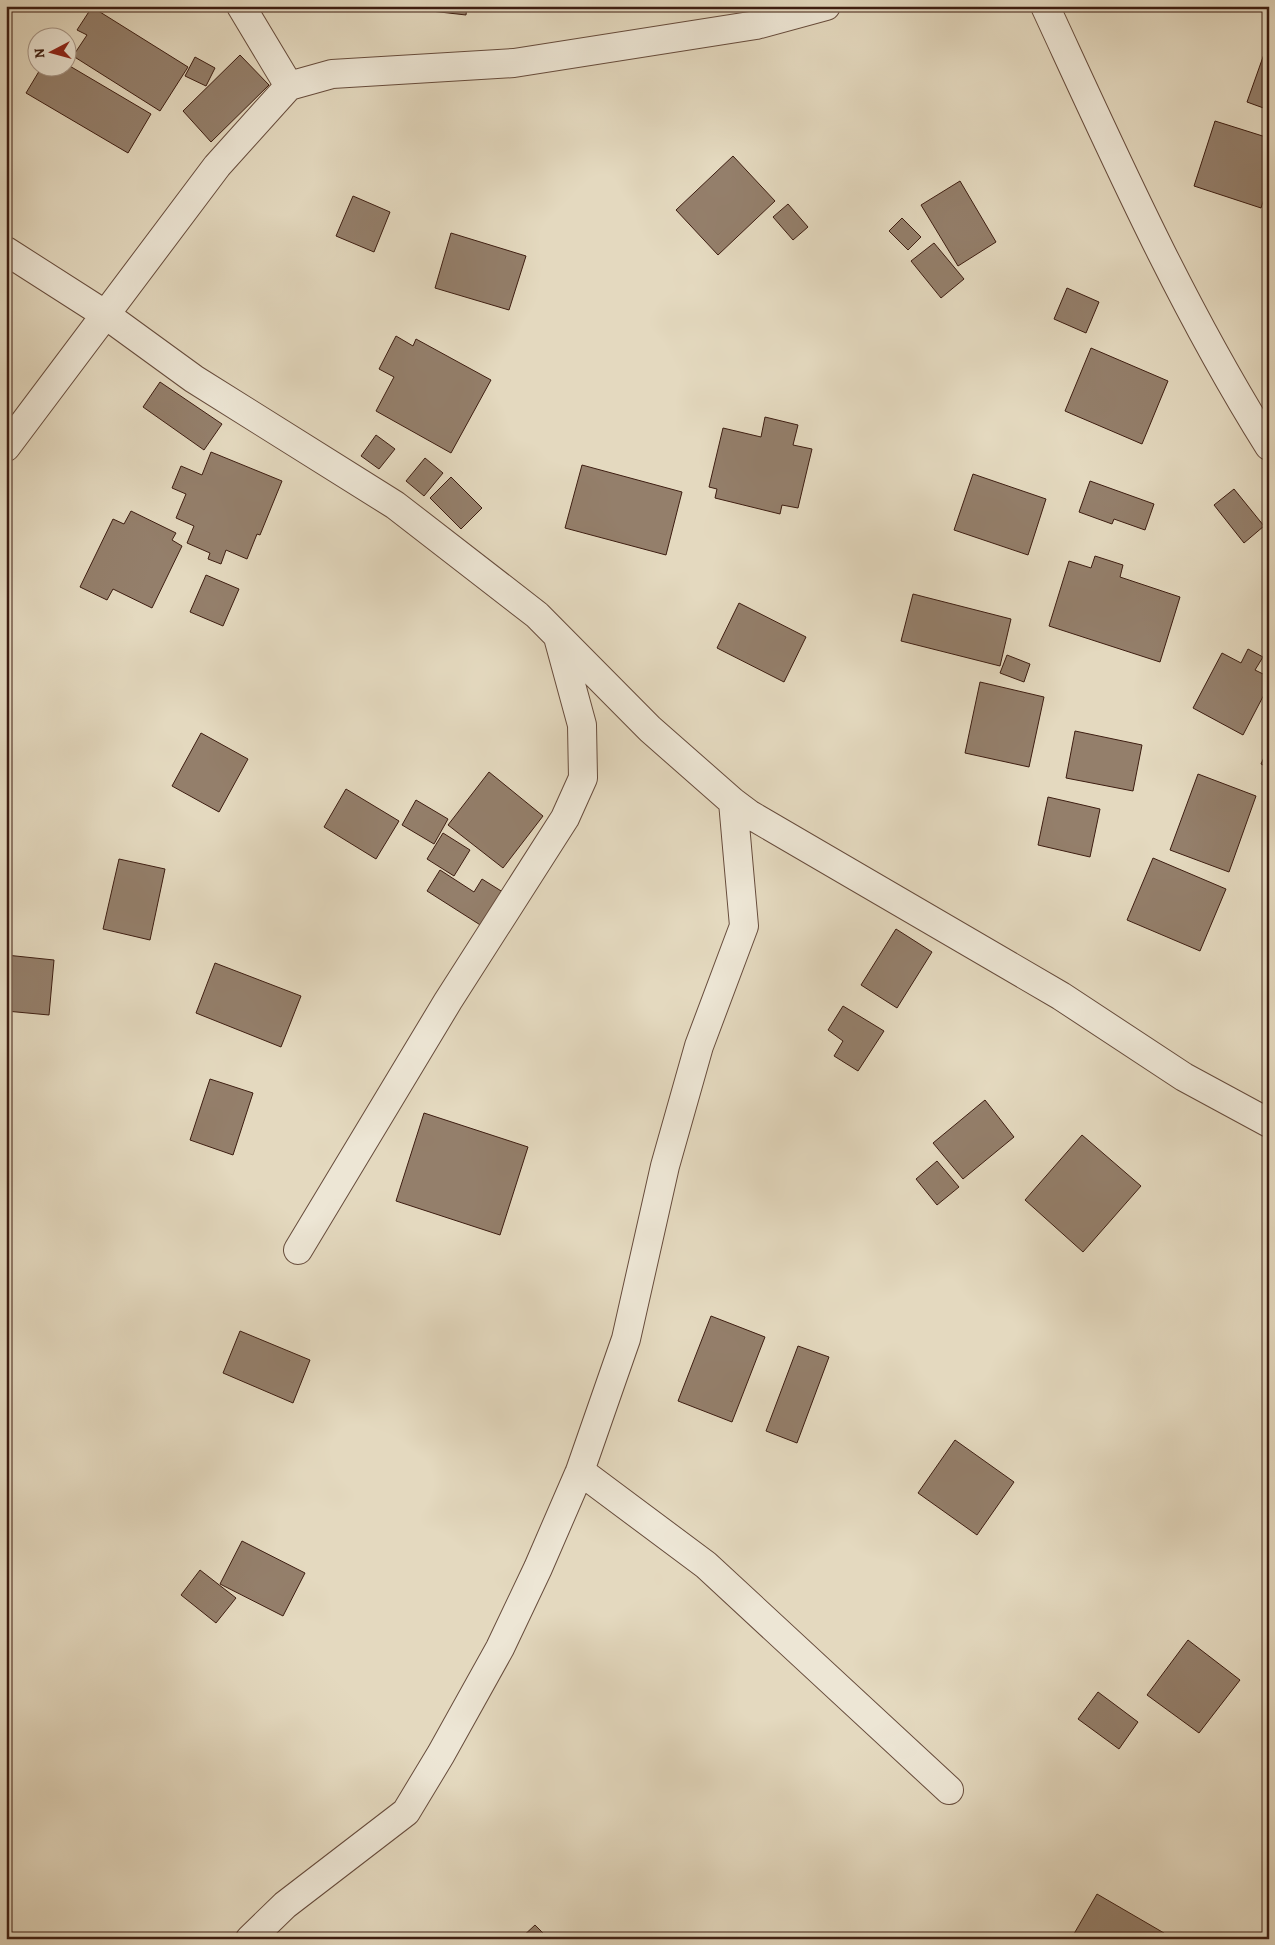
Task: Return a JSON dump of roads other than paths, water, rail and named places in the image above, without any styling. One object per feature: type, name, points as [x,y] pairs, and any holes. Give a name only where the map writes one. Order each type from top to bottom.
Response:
[{"type":"street","points":[[241,6],[290,86]]},
{"type":"street","points":[[6,447],[217,166],[290,86],[332,74],[514,63],[756,25],[826,6]]},
{"type":"street","points":[[1045,6],[1144,219],[1212,349],[1269,446]]},
{"type":"street","points":[[6,251],[106,315],[194,379],[395,505],[537,615],[650,729],[732,802],[749,814],[1061,996],[1184,1078],[1269,1123]]},
{"type":"street","points":[[298,1250],[448,1001],[565,818],[583,778],[582,725],[558,636]]},
{"type":"street","points":[[250,1939],[285,1905],[406,1812],[441,1754],[500,1648],[538,1568],[580,1471],[626,1339],[665,1166],[699,1046],[744,926],[732,802]]},
{"type":"street","points":[[580,1471],[706,1565],[949,1790]]}]
